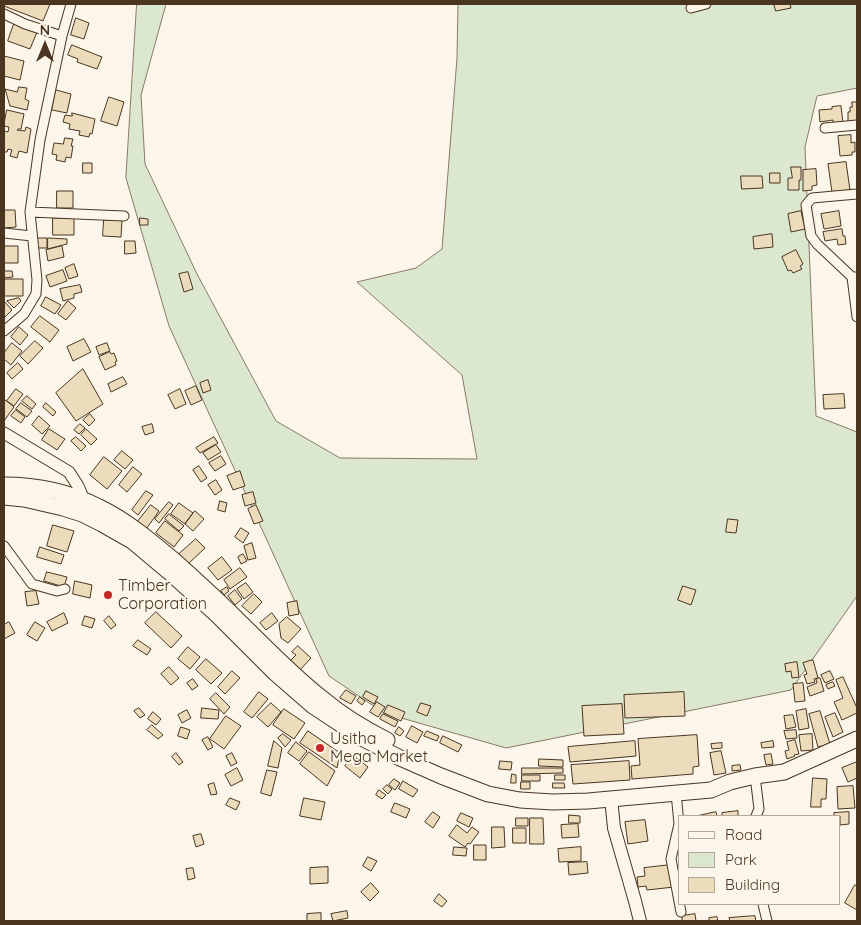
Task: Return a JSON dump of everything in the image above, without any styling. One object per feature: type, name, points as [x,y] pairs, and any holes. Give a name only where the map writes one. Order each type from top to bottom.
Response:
[{"type":"highway","points":[[4,484],[49,490],[82,507],[102,524],[132,541],[217,615],[294,690],[325,714],[362,738],[417,766],[488,794],[520,800],[553,802],[581,801],[610,794],[712,781],[730,782]]},
{"type":"highway","points":[[4,497],[63,508],[82,507]]},
{"type":"highway","points":[[610,794],[676,793],[710,790],[730,782],[784,772],[857,739]]},
{"type":"main road","points":[[610,794],[614,828],[640,921]]},
{"type":"street","points":[[4,331],[24,314],[36,294],[37,280],[30,212],[40,140],[62,36],[71,4]]},
{"type":"street","points":[[691,8],[706,4]]},
{"type":"street","points":[[4,14],[25,24],[62,36]]},
{"type":"street","points":[[825,128],[857,125]]},
{"type":"street","points":[[857,194],[812,198],[806,205],[811,236],[817,244],[854,277],[857,317]]},
{"type":"street","points":[[30,212],[124,216]]},
{"type":"street","points":[[4,233],[32,236]]},
{"type":"street","points":[[4,434],[69,472],[78,486],[82,507]]},
{"type":"street","points":[[4,546],[32,584],[57,591],[65,589]]},
{"type":"street","points":[[755,776],[759,809],[756,815]]},
{"type":"street","points":[[676,793],[678,815]]},
{"type":"street","points":[[678,828],[671,859],[678,896]]},
{"type":"street","points":[[680,905],[681,912]]},
{"type":"street","points":[[763,905],[767,921]]},
{"type":"green space","points":[[137,4],[166,4],[141,95],[145,164],[197,274],[276,421],[340,458],[477,459],[462,375],[357,282],[416,268],[442,249],[457,58],[458,4],[857,4],[857,88],[817,96],[805,147],[816,416],[857,432],[857,596],[791,690],[506,748],[384,713],[329,676],[169,326],[126,178]]},
{"type":"building","points":[[5,4],[50,4],[43,21],[4,6]]},
{"type":"building","points":[[774,4],[790,4],[791,8],[776,11]]},
{"type":"building","points":[[76,18],[89,23],[84,39],[71,35]]},
{"type":"building","points":[[14,24],[37,32],[30,49],[8,41]]},
{"type":"building","points":[[72,45],[102,57],[97,69],[77,62],[78,59],[68,55]]},
{"type":"building","points":[[4,56],[24,61],[20,80],[4,76]]},
{"type":"building","points":[[19,87],[27,88],[25,99],[29,101],[27,110],[10,106],[5,89],[17,92]]},
{"type":"building","points":[[56,90],[71,94],[67,113],[52,110]]},
{"type":"building","points":[[109,97],[124,102],[117,126],[101,121]]},
{"type":"building","points":[[852,102],[857,102],[857,123],[848,123],[848,112],[850,112],[850,107],[852,107]]},
{"type":"building","points":[[841,106],[843,123],[833,124],[833,120],[820,122],[819,110]]},
{"type":"building","points":[[7,110],[24,114],[21,129],[17,130],[25,131],[26,127],[31,129],[27,153],[19,151],[17,158],[10,156],[12,150],[8,149],[7,152],[4,152],[4,131],[8,132],[9,127],[4,126]]},
{"type":"building","points":[[72,113],[95,119],[92,134],[90,133],[89,137],[79,135],[80,131],[69,129],[70,124],[63,122],[65,115],[72,116]]},
{"type":"building","points":[[851,135],[851,143],[855,142],[855,152],[852,152],[852,155],[840,156],[838,136]]},
{"type":"building","points":[[65,138],[73,139],[71,146],[73,146],[71,158],[66,157],[65,162],[56,160],[57,155],[52,154],[54,143],[63,144]]},
{"type":"building","points":[[846,162],[850,190],[832,192],[828,164]]},
{"type":"building","points":[[83,163],[92,163],[92,173],[83,173]]},
{"type":"building","points":[[791,167],[801,167],[799,190],[788,190],[788,178],[792,178]]},
{"type":"building","points":[[816,169],[817,185],[812,186],[812,190],[803,191],[803,170]]},
{"type":"building","points":[[770,173],[780,173],[780,183],[770,183]]},
{"type":"building","points":[[741,176],[762,176],[763,188],[742,189]]},
{"type":"building","points":[[57,191],[73,191],[73,208],[57,208]]},
{"type":"building","points":[[4,210],[15,210],[16,227],[4,228]]},
{"type":"building","points":[[801,211],[805,229],[791,232],[788,214]]},
{"type":"building","points":[[839,211],[841,226],[824,229],[821,214]]},
{"type":"building","points":[[53,218],[74,218],[74,235],[53,235]]},
{"type":"building","points":[[140,218],[148,219],[148,225],[140,225]]},
{"type":"building","points":[[104,220],[122,220],[121,237],[103,236]]},
{"type":"building","points":[[842,229],[846,244],[838,245],[837,239],[825,241],[823,232]]},
{"type":"building","points":[[772,234],[773,247],[754,249],[753,237]]},
{"type":"building","points":[[35,238],[47,238],[47,248],[35,248]]},
{"type":"building","points":[[48,238],[67,239],[67,244],[48,249]]},
{"type":"building","points":[[125,241],[135,241],[136,253],[125,254]]},
{"type":"building","points":[[4,246],[18,246],[18,263],[4,263]]},
{"type":"building","points":[[62,246],[64,257],[48,261],[46,250]]},
{"type":"building","points":[[796,250],[803,264],[800,266],[802,269],[793,273],[791,270],[788,271],[782,257]]},
{"type":"building","points":[[74,264],[78,276],[69,279],[65,268]]},
{"type":"building","points":[[63,270],[67,281],[50,287],[46,276]]},
{"type":"building","points":[[4,271],[12,271],[13,277],[4,278]]},
{"type":"building","points":[[188,272],[193,289],[184,292],[179,274]]},
{"type":"building","points":[[4,279],[23,279],[23,296],[5,296]]},
{"type":"building","points":[[80,285],[82,292],[74,294],[74,298],[63,301],[60,289]]},
{"type":"building","points":[[46,297],[61,305],[55,314],[41,306]]},
{"type":"building","points":[[19,298],[21,301],[14,308],[7,301]]},
{"type":"building","points":[[4,301],[12,310],[4,318]]},
{"type":"building","points":[[68,301],[76,308],[66,320],[58,314]]},
{"type":"building","points":[[40,316],[59,330],[50,342],[31,327]]},
{"type":"building","points":[[19,327],[28,335],[20,345],[11,337]]},
{"type":"building","points":[[84,339],[91,352],[73,361],[67,347]]},
{"type":"building","points":[[35,341],[43,348],[28,364],[20,356]]},
{"type":"building","points":[[12,343],[22,351],[11,365],[4,359],[4,353]]},
{"type":"building","points":[[107,343],[110,351],[99,355],[96,347]]},
{"type":"building","points":[[110,352],[111,354],[114,353],[117,361],[115,362],[116,365],[105,370],[99,357]]},
{"type":"building","points":[[18,363],[23,369],[12,379],[7,373]]},
{"type":"building","points":[[83,369],[103,404],[76,421],[56,393]]},
{"type":"building","points":[[123,377],[127,384],[111,392],[108,384]]},
{"type":"building","points":[[208,380],[211,390],[203,393],[200,383]]},
{"type":"building","points":[[196,386],[202,400],[191,405],[185,391]]},
{"type":"building","points":[[16,389],[23,394],[14,406],[7,401]]},
{"type":"building","points":[[180,389],[186,404],[175,409],[168,395]]},
{"type":"building","points":[[844,394],[845,408],[824,409],[823,395]]},
{"type":"building","points":[[27,396],[36,404],[32,409],[22,401]]},
{"type":"building","points":[[4,399],[14,407],[4,421]]},
{"type":"building","points":[[21,403],[32,411],[27,417],[16,409]]},
{"type":"building","points":[[46,403],[56,412],[53,416],[43,407]]},
{"type":"building","points":[[16,410],[25,417],[21,423],[11,416]]},
{"type":"building","points":[[90,414],[95,420],[89,426],[83,420]]},
{"type":"building","points":[[39,416],[50,426],[42,434],[32,425]]},
{"type":"building","points":[[80,424],[85,428],[79,434],[74,430]]},
{"type":"building","points":[[152,424],[154,432],[145,435],[142,427]]},
{"type":"building","points":[[49,429],[65,439],[57,450],[42,440]]},
{"type":"building","points":[[86,429],[97,439],[91,445],[81,435]]},
{"type":"building","points":[[76,437],[86,446],[81,451],[71,441]]},
{"type":"building","points":[[214,437],[218,443],[200,453],[196,448]]},
{"type":"building","points":[[216,445],[221,452],[208,460],[203,453]]},
{"type":"building","points":[[122,451],[133,460],[125,469],[114,460]]},
{"type":"building","points":[[221,456],[226,464],[215,471],[209,463]]},
{"type":"building","points":[[104,457],[122,471],[107,489],[90,475]]},
{"type":"building","points":[[199,466],[207,478],[201,482],[193,470]]},
{"type":"building","points":[[133,467],[142,474],[127,492],[119,485]]},
{"type":"building","points":[[240,471],[245,486],[233,490],[227,476]]},
{"type":"building","points":[[216,480],[222,490],[215,495],[208,485]]},
{"type":"building","points":[[146,491],[153,495],[138,515],[132,510]]},
{"type":"building","points":[[253,492],[256,503],[245,506],[242,495]]},
{"type":"building","points":[[220,501],[227,503],[225,512],[218,510]]},
{"type":"building","points":[[169,502],[173,505],[159,523],[155,519]]},
{"type":"building","points":[[179,503],[193,513],[185,524],[171,514]]},
{"type":"building","points":[[151,505],[159,511],[144,532],[135,525]]},
{"type":"building","points":[[256,505],[263,521],[254,524],[248,509]]},
{"type":"building","points":[[195,511],[204,519],[193,531],[185,524]]},
{"type":"building","points":[[169,514],[184,526],[179,531],[165,519]]},
{"type":"building","points":[[728,519],[738,520],[736,533],[726,532]]},
{"type":"building","points":[[165,521],[183,535],[174,547],[156,533]]},
{"type":"building","points":[[53,525],[74,531],[67,552],[47,546]]},
{"type":"building","points":[[241,528],[249,533],[243,543],[235,537]]},
{"type":"building","points":[[196,539],[205,548],[187,565],[178,555]]},
{"type":"building","points":[[252,543],[256,558],[248,560],[244,546]]},
{"type":"building","points":[[40,547],[64,555],[61,564],[37,557]]},
{"type":"building","points":[[243,554],[247,561],[241,564],[238,557]]},
{"type":"building","points":[[222,557],[232,570],[218,580],[208,568]]},
{"type":"building","points":[[240,568],[247,577],[230,589],[224,580]]},
{"type":"building","points":[[47,572],[67,577],[64,587],[44,581]]},
{"type":"building","points":[[75,581],[92,585],[90,598],[73,594]]},
{"type":"building","points":[[246,583],[253,592],[244,599],[237,589]]},
{"type":"building","points":[[683,586],[696,590],[691,605],[678,600]]},
{"type":"building","points":[[227,587],[229,591],[224,595],[221,591]]},
{"type":"building","points":[[235,590],[242,599],[235,605],[228,596]]},
{"type":"building","points":[[36,591],[39,604],[27,606],[25,592]]},
{"type":"building","points":[[254,594],[262,602],[251,614],[242,606]]},
{"type":"building","points":[[297,601],[299,614],[289,616],[287,603]]},
{"type":"building","points":[[156,612],[182,636],[171,648],[145,623]]},
{"type":"building","points":[[64,613],[68,623],[52,631],[47,622]]},
{"type":"building","points":[[272,613],[278,621],[266,630],[260,623]]},
{"type":"building","points":[[85,616],[95,619],[92,628],[82,625]]},
{"type":"building","points":[[109,616],[116,625],[111,629],[104,621]]},
{"type":"building","points":[[287,617],[301,629],[288,643],[281,638],[279,624]]},
{"type":"building","points":[[9,622],[15,633],[4,639],[4,625]]},
{"type":"building","points":[[35,622],[45,628],[37,641],[27,635]]},
{"type":"building","points":[[138,640],[151,649],[147,655],[133,646]]},
{"type":"building","points":[[298,646],[311,658],[299,671],[289,662],[296,655],[292,652]]},
{"type":"building","points":[[188,647],[200,657],[190,669],[178,659]]},
{"type":"building","points":[[206,659],[222,673],[211,684],[196,670]]},
{"type":"building","points":[[813,660],[818,678],[814,679],[815,682],[807,684],[804,675],[807,674],[803,663]]},
{"type":"building","points":[[797,662],[799,677],[792,678],[791,671],[786,672],[785,664]]},
{"type":"building","points":[[169,667],[179,678],[171,685],[161,674]]},
{"type":"building","points":[[232,671],[240,678],[225,694],[218,687]]},
{"type":"building","points":[[830,671],[834,679],[825,683],[821,675]]},
{"type":"building","points":[[843,677],[857,708],[857,713],[842,720],[834,702],[843,698],[836,680]]},
{"type":"building","points":[[820,678],[824,691],[810,696],[807,687],[817,683],[816,679]]},
{"type":"building","points":[[193,679],[198,686],[192,690],[187,683]]},
{"type":"building","points":[[833,682],[835,686],[828,689],[826,685]]},
{"type":"building","points":[[803,683],[805,701],[795,702],[793,684]]},
{"type":"building","points":[[346,690],[356,696],[351,704],[340,698]]},
{"type":"building","points":[[366,691],[378,697],[374,704],[363,697]]},
{"type":"building","points":[[259,692],[268,699],[252,718],[244,712]]},
{"type":"building","points":[[684,692],[685,716],[625,718],[624,695]]},
{"type":"building","points":[[216,693],[230,707],[224,714],[210,699]]},
{"type":"building","points":[[360,697],[365,701],[362,705],[357,701]]},
{"type":"building","points":[[377,702],[385,707],[378,717],[370,712]]},
{"type":"building","points":[[271,703],[281,712],[268,727],[257,717]]},
{"type":"building","points":[[421,703],[431,706],[427,716],[417,712]]},
{"type":"building","points":[[622,704],[624,734],[584,736],[582,706]]},
{"type":"building","points":[[388,705],[405,712],[401,721],[384,713]]},
{"type":"building","points":[[139,708],[145,715],[140,718],[134,711]]},
{"type":"building","points":[[202,708],[219,710],[218,719],[201,718]]},
{"type":"building","points":[[284,709],[305,723],[294,739],[273,725]]},
{"type":"building","points":[[806,709],[809,728],[799,730],[796,711]]},
{"type":"building","points":[[187,710],[191,718],[182,723],[178,715]]},
{"type":"building","points":[[820,711],[830,744],[818,747],[809,714]]},
{"type":"building","points":[[153,712],[161,719],[156,725],[148,719]]},
{"type":"building","points":[[835,713],[843,732],[833,737],[825,717]]},
{"type":"building","points":[[383,714],[398,721],[395,727],[380,719]]},
{"type":"building","points":[[793,715],[796,727],[786,729],[784,716]]},
{"type":"building","points":[[226,716],[241,726],[224,749],[210,739]]},
{"type":"building","points":[[152,725],[163,735],[158,739],[147,730]]},
{"type":"building","points":[[412,726],[423,732],[417,743],[406,737]]},
{"type":"building","points":[[181,727],[190,730],[187,739],[178,736]]},
{"type":"building","points":[[399,727],[404,731],[400,736],[395,733]]},
{"type":"building","points":[[796,730],[797,738],[786,739],[784,731]]},
{"type":"building","name":"Usitha Mega Market","points":[[308,731],[340,753],[337,768],[300,743]]},
{"type":"building","points":[[427,731],[439,736],[437,741],[424,736]]},
{"type":"building","points":[[283,734],[291,740],[285,747],[278,738]]},
{"type":"building","points":[[812,734],[813,750],[801,751],[799,735]]},
{"type":"building","points":[[697,735],[699,766],[693,767],[693,774],[632,779],[631,766],[640,765],[638,739]]},
{"type":"building","points":[[443,736],[462,745],[458,752],[440,743]]},
{"type":"building","points":[[208,737],[213,747],[208,750],[202,740]]},
{"type":"building","points":[[795,740],[799,754],[787,759],[785,751],[789,750],[787,742]]},
{"type":"building","points":[[274,741],[282,748],[278,768],[268,766]]},
{"type":"building","points":[[635,741],[636,756],[570,762],[568,747]]},
{"type":"building","points":[[773,741],[774,747],[762,748],[761,743]]},
{"type":"building","points":[[296,742],[307,751],[299,761],[288,753]]},
{"type":"building","points":[[722,743],[722,748],[712,749],[711,744]]},
{"type":"building","points":[[721,751],[726,773],[714,775],[710,753]]},
{"type":"building","points":[[309,752],[335,771],[327,786],[300,764]]},
{"type":"building","points":[[176,753],[183,762],[179,765],[172,757]]},
{"type":"building","points":[[232,753],[237,763],[231,766],[226,756]]},
{"type":"building","points":[[771,754],[773,764],[766,765],[764,755]]},
{"type":"building","points":[[354,756],[368,767],[360,778],[345,766]]},
{"type":"building","points":[[539,759],[563,760],[563,767],[539,766]]},
{"type":"building","points":[[500,761],[512,762],[511,770],[499,769]]},
{"type":"building","points":[[629,761],[630,780],[573,784],[571,765]]},
{"type":"building","points":[[857,762],[857,778],[848,782],[842,768]]},
{"type":"building","points":[[740,765],[741,770],[732,771],[732,766]]},
{"type":"building","points":[[237,768],[243,780],[231,786],[225,775]]},
{"type":"building","points":[[522,768],[563,768],[563,773],[522,774]]},
{"type":"building","points":[[267,770],[277,772],[271,796],[261,793]]},
{"type":"building","points":[[512,774],[516,775],[516,783],[511,783]]},
{"type":"building","points":[[522,775],[540,775],[540,781],[522,781]]},
{"type":"building","points":[[555,775],[565,775],[565,780],[555,780]]},
{"type":"building","points":[[813,778],[827,779],[826,799],[821,799],[821,807],[811,807]]},
{"type":"building","points":[[394,779],[400,783],[395,790],[389,785]]},
{"type":"building","points":[[403,781],[418,790],[413,797],[399,789]]},
{"type":"building","points":[[521,782],[530,782],[530,789],[521,789]]},
{"type":"building","points":[[214,783],[217,794],[211,795],[208,785]]},
{"type":"building","points":[[553,783],[564,783],[565,788],[553,788]]},
{"type":"building","points":[[387,785],[392,789],[388,794],[383,789]]},
{"type":"building","points":[[853,786],[855,808],[838,809],[837,787]]},
{"type":"building","points":[[379,790],[386,795],[382,799],[376,795]]},
{"type":"building","points":[[230,798],[240,802],[236,810],[226,805]]},
{"type":"building","points":[[304,798],[325,802],[321,820],[300,816]]},
{"type":"building","points":[[395,803],[410,809],[406,818],[391,812]]},
{"type":"building","points":[[738,811],[738,815],[722,815],[722,813]]},
{"type":"building","points":[[433,812],[440,817],[433,828],[425,822]]},
{"type":"building","points":[[716,812],[717,815],[702,815]]},
{"type":"building","points":[[849,812],[849,824],[841,825],[841,815],[834,815],[834,813]]},
{"type":"building","points":[[461,813],[473,818],[469,827],[457,821]]},
{"type":"building","points":[[569,815],[580,816],[580,823],[569,823]]},
{"type":"building","points":[[516,818],[528,818],[528,826],[516,826]]},
{"type":"building","points":[[530,818],[543,818],[544,844],[530,844]]},
{"type":"building","points":[[645,820],[648,841],[628,844],[625,822]]},
{"type":"building","points":[[578,824],[579,837],[562,838],[561,825]]},
{"type":"building","points":[[457,825],[467,833],[472,827],[479,832],[470,844],[468,843],[465,847],[449,836]]},
{"type":"building","points":[[492,827],[504,827],[505,847],[492,848]]},
{"type":"building","points":[[513,828],[526,828],[526,843],[513,843]]},
{"type":"building","points":[[201,834],[204,844],[196,847],[193,836]]},
{"type":"building","points":[[474,845],[486,845],[486,860],[474,860]]},
{"type":"building","points":[[454,847],[467,848],[466,856],[453,855]]},
{"type":"building","points":[[581,847],[581,861],[559,862],[558,849]]},
{"type":"building","points":[[368,857],[377,861],[371,871],[363,866]]},
{"type":"building","points":[[587,862],[588,873],[569,875],[568,863]]},
{"type":"building","points":[[671,865],[674,887],[647,890],[646,886],[638,887],[637,877],[645,876],[644,868]]},
{"type":"building","points":[[328,867],[328,883],[310,884],[310,868]]},
{"type":"building","points":[[193,868],[195,878],[188,880],[186,869]]},
{"type":"building","points":[[371,883],[379,892],[370,901],[361,892]]},
{"type":"building","points":[[855,885],[857,886],[857,910],[845,903]]},
{"type":"building","points":[[439,894],[447,901],[442,907],[434,901]]},
{"type":"building","points":[[347,911],[348,918],[333,921],[331,914]]},
{"type":"building","points":[[321,913],[321,921],[307,921],[307,914]]},
{"type":"building","points":[[695,914],[696,921],[682,921],[682,916]]},
{"type":"building","points":[[755,916],[756,921],[730,921],[729,918]]},
{"type":"building","points":[[717,917],[718,921],[709,921],[709,918]]},
{"type":"place","name":"Timber Corporation","points":[[108,595]]},
{"type":"place","name":"Usitha Mega Market","points":[[320,748]]}]
